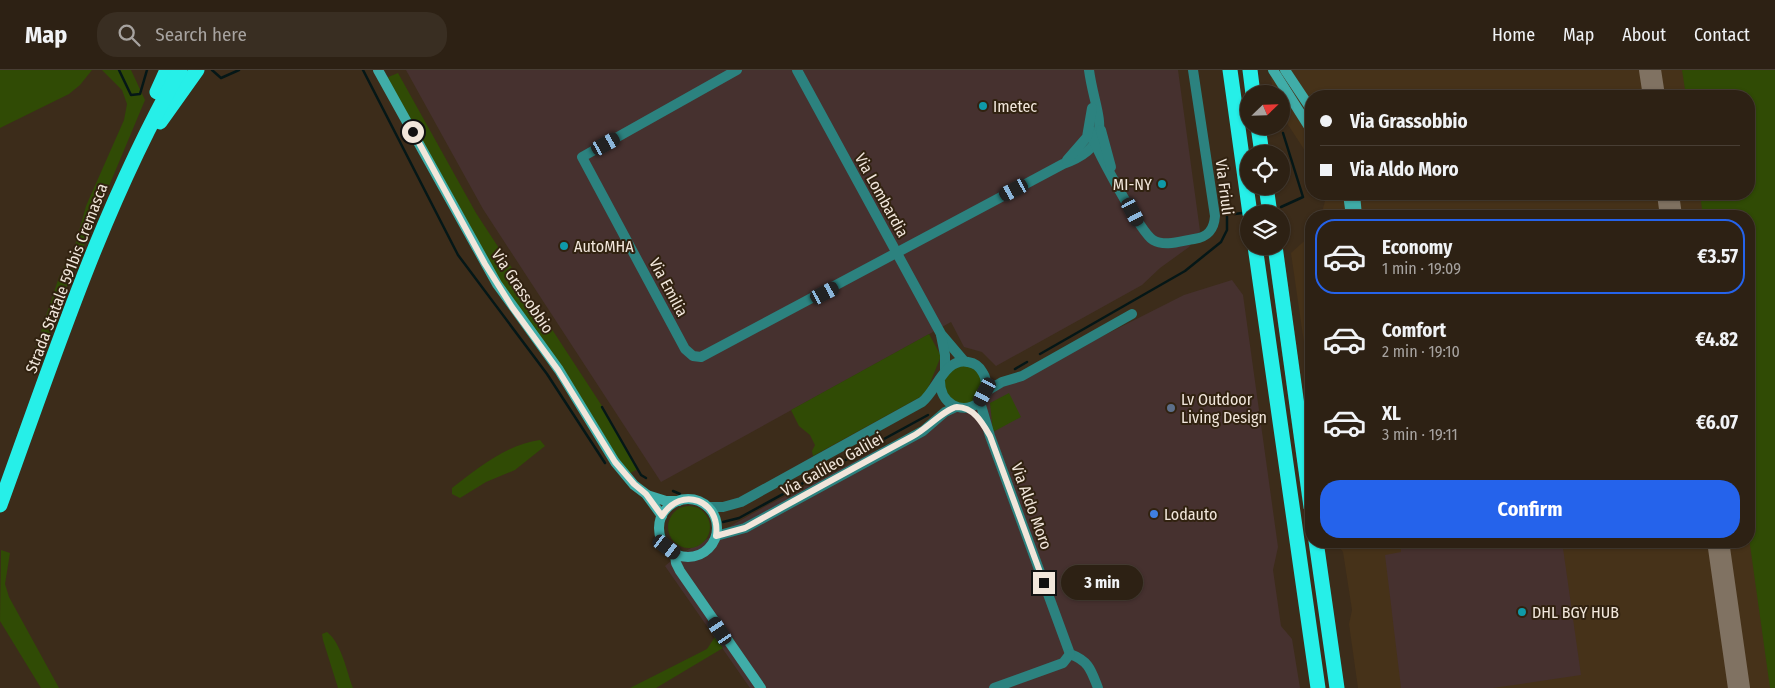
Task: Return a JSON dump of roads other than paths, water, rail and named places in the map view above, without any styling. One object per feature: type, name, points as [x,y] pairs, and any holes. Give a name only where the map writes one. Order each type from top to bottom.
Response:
[{"type":"highway","points":[[133,160],[149,109],[167,70]]},
{"type":"highway","name":"Strada Statale 591bis Cremasca","points":[[0,505],[93,250],[160,104],[180,70]]},
{"type":"highway","points":[[133,160],[196,70]]},
{"type":"highway","points":[[1230,70],[1249,205]]},
{"type":"highway","points":[[1250,70],[1252,85]]},
{"type":"highway","points":[[1256,255],[1318,688]]},
{"type":"highway","points":[[1276,255],[1305,464]]},
{"type":"highway","points":[[1317,548],[1337,688]]},
{"type":"street","name":"Via Grassobbio","points":[[378,70],[497,284],[558,370],[615,462],[634,484],[646,494],[662,516]]},
{"type":"street","name":"Via Emilia","points":[[738,70],[582,157],[688,353],[701,357],[708,355],[897,254]]},
{"type":"street","name":"Via Lombardia","points":[[797,70],[941,334],[964,361]]},
{"type":"street","points":[[1063,164],[1082,146],[1090,130],[1092,94],[1089,70]]},
{"type":"street","name":"Via Friuli","points":[[1090,130],[1095,145],[1142,230],[1151,239],[1170,243],[1199,239],[1210,232],[1215,216],[1193,70]]},
{"type":"street","points":[[1273,70],[1305,121]]},
{"type":"street","points":[[1285,70],[1305,100]]},
{"type":"street","name":"Via Friuli","points":[[1092,94],[1114,177]]},
{"type":"street","points":[[897,254],[1063,164],[1086,154],[1095,145],[1099,133],[1099,122]]},
{"type":"street","points":[[940,381],[942,394],[950,404],[960,408],[982,397],[1002,382],[1022,376],[1132,314]]},
{"type":"street","name":"Via Lombardia","points":[[941,334],[946,355],[944,370]]},
{"type":"street","points":[[646,494],[666,501],[694,500],[708,507],[724,507],[741,502],[922,402],[930,396],[940,381],[944,370],[950,365],[964,361],[977,366],[982,371],[1002,382]]},
{"type":"street","points":[[982,371],[986,383],[982,397]]},
{"type":"street","name":"Via Aldo Moro","points":[[982,397],[990,436],[1070,654]]},
{"type":"street","name":"Via Aldo Moro","points":[[960,408],[980,420],[990,436]]},
{"type":"street","name":"Via Galileo Galilei","points":[[716,536],[745,528],[923,431],[945,412],[960,408]]},
{"type":"street","points":[[679,500],[666,509],[662,516],[660,531],[662,539],[675,554],[686,557],[696,556]]},
{"type":"street","points":[[680,571],[687,561],[709,548],[716,536],[716,520],[708,507]]},
{"type":"street","points":[[675,554],[680,571],[762,688]]},
{"type":"street","points":[[994,688],[1064,663],[1070,654],[1082,658],[1088,665],[1098,688]]},
{"type":"waterway","points":[[119,70],[131,95],[140,94],[147,70]]},
{"type":"waterway","points":[[212,70],[221,78],[239,70]]},
{"type":"waterway","points":[[363,70],[458,255],[547,374],[605,463]]},
{"type":"waterway","points":[[1284,135],[1303,197],[1285,205]]},
{"type":"waterway","points":[[1235,214],[1240,213]]},
{"type":"waterway","points":[[1040,354],[1185,271],[1221,242],[1227,230],[1227,215]]},
{"type":"waterway","points":[[1015,369],[1027,362]]},
{"type":"waterway","points":[[602,407],[641,475],[646,478]]},
{"type":"waterway","points":[[723,522],[739,518],[928,415]]},
{"type":"waterway","points":[[673,491],[680,494]]},
{"type":"place","name":"Imetec","points":[[983,106]]},
{"type":"place","name":"MI-NY","points":[[1162,184]]},
{"type":"place","name":"AutoMHA","points":[[564,246]]},
{"type":"place","name":"Lv Outdoor Living Design","points":[[1171,408]]},
{"type":"place","name":"Lodauto","points":[[1154,514]]},
{"type":"place","name":"DHL BGY HUB","points":[[1522,612]]}]
